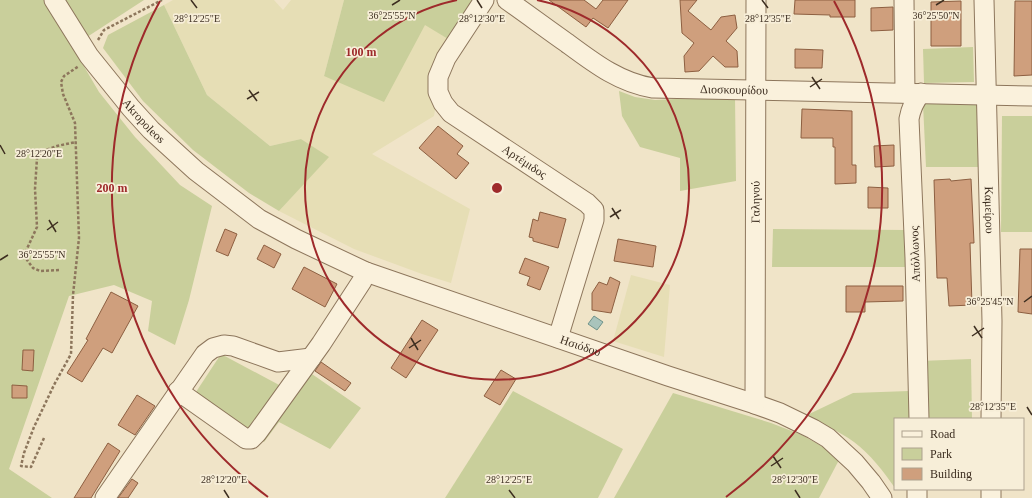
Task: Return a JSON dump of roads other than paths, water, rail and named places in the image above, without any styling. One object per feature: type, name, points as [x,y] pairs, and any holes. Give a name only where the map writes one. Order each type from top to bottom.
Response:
[{"type":"street","name":"Akropoleos","points":[[54,0],[90,56],[131,108],[196,172],[259,218]]},
{"type":"street","name":"Αρτέμιδος","points":[[484,0],[446,58],[438,77],[438,92],[443,103],[451,112],[587,203],[594,210],[594,220],[558,338]]},
{"type":"street","name":"Διοσκουρίδου","points":[[507,0],[603,69],[625,81],[640,86],[654,88],[1032,96]]},
{"type":"street","name":"Γαληνού","points":[[755,404],[756,0]]},
{"type":"street","points":[[904,0],[913,93]]},
{"type":"street","name":"Καμείρου","points":[[984,0],[992,321],[991,418]]},
{"type":"street","name":"Απόλλωνος","points":[[913,93],[915,100],[910,109],[909,119],[919,418]]},
{"type":"street","name":"Ησιόδου","points":[[259,218],[296,239],[366,272],[780,413],[828,438],[855,464],[871,482],[882,498]]},
{"type":"street","points":[[178,391],[246,439],[251,439],[257,433],[311,358],[362,281],[366,272]]},
{"type":"street","points":[[105,498],[178,391],[205,354],[213,348],[224,344],[278,362],[311,358]]},
{"type":"water","points":[[594,316],[603,322],[597,330],[588,324]]}]
